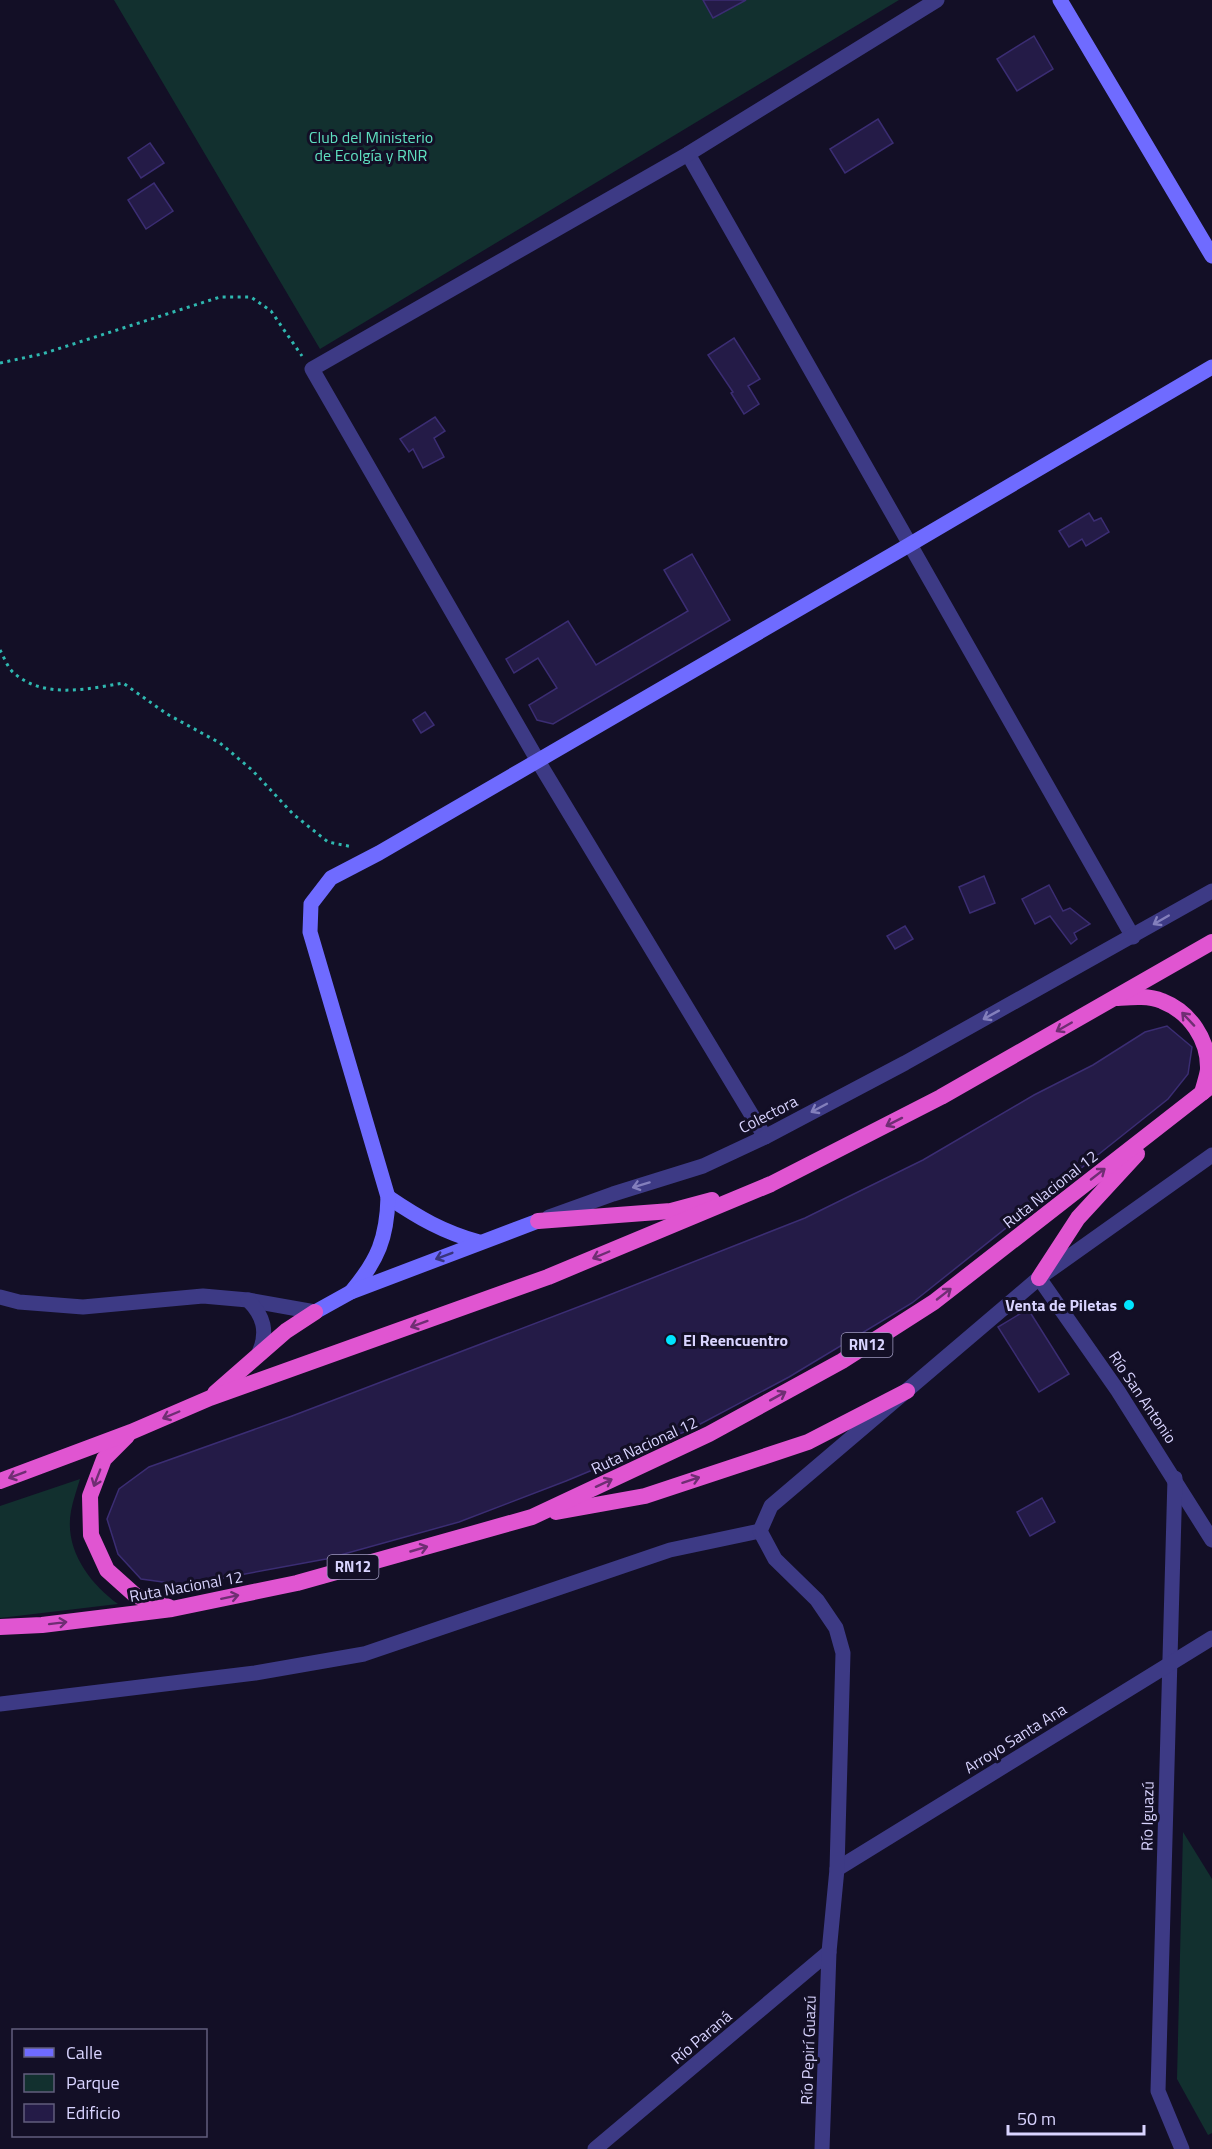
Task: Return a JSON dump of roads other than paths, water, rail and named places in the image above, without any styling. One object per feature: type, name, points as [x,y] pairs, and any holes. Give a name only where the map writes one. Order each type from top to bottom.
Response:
[{"type":"highway","points":[[0,1481],[131,1432],[210,1398],[548,1277],[771,1184],[941,1097],[1212,942]]},
{"type":"highway","points":[[1115,998],[1142,997],[1161,1000],[1181,1011],[1196,1027],[1205,1048],[1208,1070],[1207,1089]]},
{"type":"highway","name":"Ruta Nacional 12","points":[[0,1627],[42,1625],[172,1609],[297,1583],[532,1517],[709,1434],[842,1361],[934,1302],[1207,1089]]},
{"type":"highway","points":[[1039,1278],[1078,1218],[1169,1119]]},
{"type":"highway","points":[[538,1221],[671,1211],[771,1184]]},
{"type":"highway","points":[[210,1398],[259,1353],[286,1331],[315,1312]]},
{"type":"highway","points":[[532,1517],[645,1496],[808,1442],[907,1391]]},
{"type":"highway","points":[[131,1432],[104,1460],[90,1496],[91,1535],[107,1570],[136,1596],[172,1609]]},
{"type":"main road","points":[[1060,0],[1212,256]]},
{"type":"main road","points":[[351,1292],[368,1272],[381,1249],[387,1223],[388,1197],[310,932],[311,904],[331,878],[379,853],[538,761],[1212,367]]},
{"type":"main road","points":[[388,1197],[434,1226],[456,1236],[479,1242]]},
{"type":"main road","name":"Colectora","points":[[315,1312],[351,1292],[538,1221]]},
{"type":"street","points":[[765,1137],[538,761],[312,369],[688,154],[937,0]]},
{"type":"street","points":[[688,154],[1133,937]]},
{"type":"street","name":"Colectora","points":[[538,1221],[613,1194],[703,1166],[765,1137],[905,1063],[1212,891]]},
{"type":"street","points":[[0,1704],[255,1672],[364,1654],[670,1550],[760,1531],[771,1506],[1039,1278],[1212,1155]]},
{"type":"street","name":"Río San Antonio","points":[[1039,1278],[1118,1391],[1212,1540]]},
{"type":"street","points":[[0,1297],[19,1302],[83,1307],[203,1296],[248,1300],[315,1312]]},
{"type":"street","points":[[248,1300],[256,1308],[265,1331],[264,1343],[259,1353]]},
{"type":"street","name":"Río Iguazú","points":[[1175,1478],[1158,2091],[1182,2149]]},
{"type":"street","name":"Río Pepirí Guazú","points":[[760,1531],[775,1559],[817,1600],[836,1628],[843,1653],[837,1869],[829,1953],[822,2149]]},
{"type":"street","name":"Arroyo Santa Ana","points":[[837,1869],[1212,1638]]},
{"type":"street","name":"Río Paraná","points":[[595,2149],[829,1953]]},
{"type":"place","name":"Venta de Piletas","points":[[1129,1305]]},
{"type":"place","name":"El Reencuentro","points":[[671,1340]]},
{"type":"park label","name":"Club del Ministerio de Ecolgía y RNR","points":[[371,146]]}]
